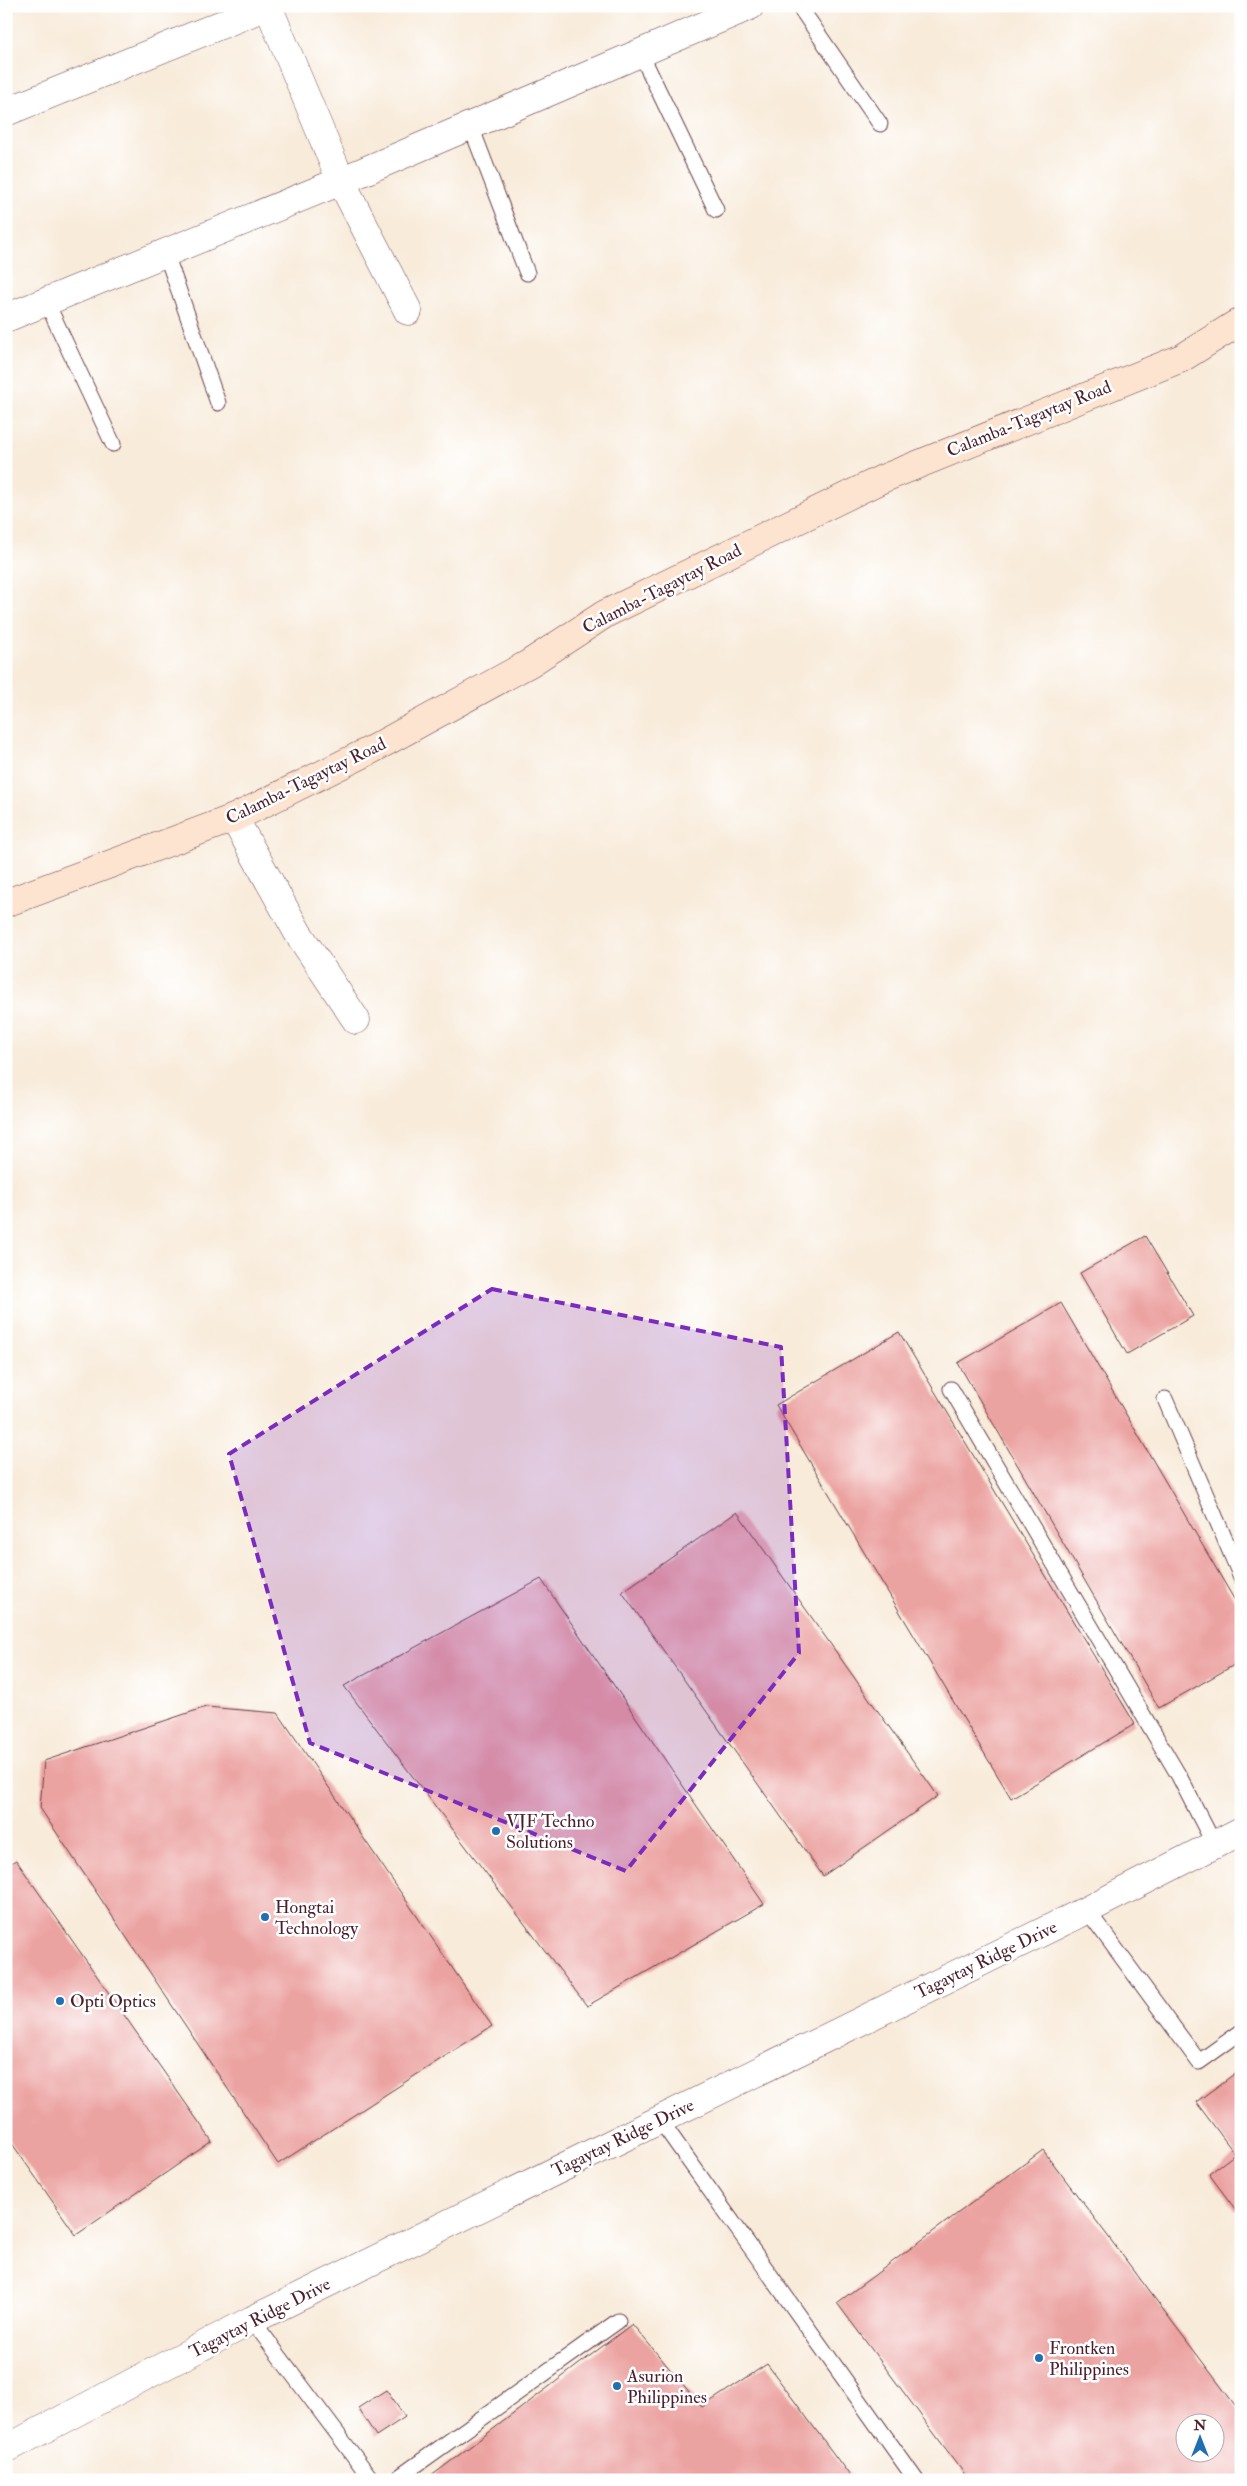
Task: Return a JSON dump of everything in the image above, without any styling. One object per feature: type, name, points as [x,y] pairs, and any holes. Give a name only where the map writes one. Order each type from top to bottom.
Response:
[{"type":"main road","name":"Calamba-Tagaytay Road","points":[[6,903],[234,818],[370,750],[505,677],[614,610],[882,479],[1182,358],[1241,322]]},
{"type":"street","points":[[6,112],[268,6],[341,180],[408,311]]},
{"type":"street","points":[[6,318],[341,180],[750,6]]},
{"type":"street","points":[[234,818],[298,934],[356,1020]]},
{"type":"street","name":"Tagaytay Ridge Drive","points":[[6,2449],[252,2320],[1088,1910],[1241,1831]]},
{"type":"lane","points":[[800,6],[880,124]]},
{"type":"lane","points":[[640,52],[716,210]]},
{"type":"lane","points":[[470,124],[527,274]]},
{"type":"lane","points":[[165,251],[218,404]]},
{"type":"lane","points":[[46,301],[113,444]]},
{"type":"lane","points":[[951,1389],[1179,1776],[1214,1844]]},
{"type":"lane","points":[[1165,1399],[1241,1577]]},
{"type":"lane","points":[[1088,1910],[1199,2062],[1241,2032]]},
{"type":"lane","points":[[660,2120],[916,2480]]},
{"type":"lane","points":[[252,2320],[372,2480]]},
{"type":"lane","points":[[395,2480],[618,2321]]},
{"type":"highlighted area","points":[[492,1289],[781,1347],[799,1653],[626,1871],[310,1743],[229,1454]]},
{"type":"building","points":[[1145,1236],[1193,1316],[1127,1354],[1080,1273]]},
{"type":"building","points":[[1061,1303],[1241,1611],[1241,1661],[1159,1708],[958,1363]]},
{"type":"building","points":[[899,1332],[1135,1724],[1011,1798],[776,1405]]},
{"type":"building","points":[[737,1512],[938,1796],[823,1876],[622,1592]]},
{"type":"building","points":[[541,1579],[764,1904],[587,2006],[344,1686]]},
{"type":"building","name":"Hongtai Technology","points":[[206,1707],[278,1713],[492,2026],[278,2164],[40,1808],[44,1761]]},
{"type":"building","name":"Opti Optics","points":[[16,1860],[212,2141],[76,2235],[6,2135],[6,1866]]},
{"type":"building","points":[[1241,2069],[1241,2217],[1209,2174],[1235,2154],[1196,2102]]},
{"type":"building","name":"Frontken Philippines","points":[[1043,2150],[1241,2413],[1241,2480],[969,2480],[837,2303]]},
{"type":"building","name":"Asurion Philippines","points":[[632,2324],[702,2407],[767,2364],[853,2480],[426,2480]]},
{"type":"building","points":[[386,2390],[405,2417],[376,2436],[358,2408]]},
{"type":"place","name":"VJF Techno Solutions","points":[[496,1831]]},
{"type":"place","name":"Hongtai Technology","points":[[265,1917]]},
{"type":"place","name":"Opti Optics","points":[[60,2001]]},
{"type":"place","name":"Frontken Philippines","points":[[1039,2358]]},
{"type":"place","name":"Asurion Philippines","points":[[617,2386]]}]
